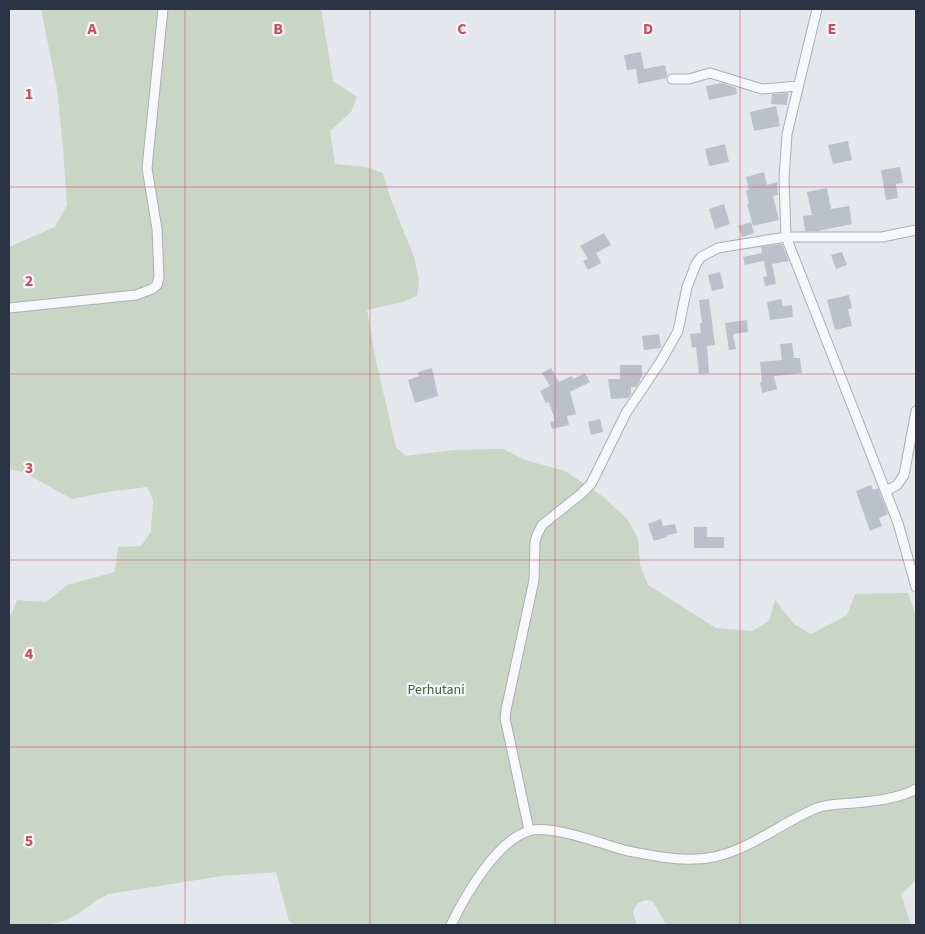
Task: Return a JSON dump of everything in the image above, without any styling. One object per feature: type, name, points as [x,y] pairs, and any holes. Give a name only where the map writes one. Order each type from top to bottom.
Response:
[{"type":"street","points":[[9,308],[136,294],[152,289],[157,285],[159,277],[157,229],[147,168],[164,9]]},
{"type":"street","points":[[817,9],[787,134],[784,180],[786,237],[898,523],[916,586]]},
{"type":"street","points":[[672,79],[689,79],[710,73],[762,89],[798,86]]},
{"type":"street","points":[[529,830],[505,718],[534,580],[535,542],[537,535],[542,525],[591,484],[626,413],[661,361],[678,331],[687,287],[696,264],[701,257],[718,248],[786,237],[882,237],[916,230]]},
{"type":"street","points":[[886,491],[897,485],[904,475],[916,411]]},
{"type":"street","points":[[451,925],[463,900],[497,853],[529,830],[553,830],[628,851],[681,859],[698,859],[733,851],[817,808],[832,804],[891,798],[916,788]]},
{"type":"green space","name":"Perhutani","points":[[41,9],[321,9],[333,81],[357,97],[351,112],[330,131],[335,164],[366,167],[383,173],[390,197],[414,257],[419,281],[417,296],[403,302],[367,310],[376,361],[396,447],[406,456],[454,450],[503,449],[525,460],[565,471],[601,495],[628,520],[638,539],[640,565],[648,585],[716,628],[752,631],[769,621],[775,600],[794,624],[811,634],[847,615],[855,594],[908,593],[916,616],[916,880],[901,894],[911,925],[666,925],[652,901],[645,900],[637,904],[633,912],[637,925],[296,925],[289,921],[276,872],[222,876],[108,894],[67,920],[48,925],[9,925],[9,615],[11,615],[17,600],[46,602],[67,585],[115,572],[118,547],[141,546],[151,532],[153,500],[147,487],[72,499],[23,472],[9,469],[9,247],[55,227],[67,205],[57,89]]},
{"type":"building","points":[[641,52],[644,69],[665,65],[666,78],[638,84],[636,69],[627,70],[624,55]]},
{"type":"building","points":[[722,83],[736,88],[737,94],[709,100],[706,86]]},
{"type":"building","points":[[788,93],[787,105],[771,104],[772,94]]},
{"type":"building","points":[[776,106],[780,126],[754,131],[750,112]]},
{"type":"building","points":[[848,141],[852,160],[833,164],[828,145]]},
{"type":"building","points":[[725,144],[729,162],[709,166],[705,149]]},
{"type":"building","points":[[900,167],[903,183],[896,184],[898,198],[886,200],[881,170]]},
{"type":"building","points":[[764,172],[767,185],[777,182],[778,195],[773,196],[779,220],[753,226],[747,204],[749,204],[746,190],[749,190],[746,177]]},
{"type":"building","points":[[827,188],[831,209],[849,206],[852,224],[818,231],[805,231],[803,216],[812,215],[807,192]]},
{"type":"building","points":[[724,204],[730,224],[715,229],[709,209]]},
{"type":"building","points":[[751,222],[754,233],[742,237],[738,226]]},
{"type":"building","points":[[604,233],[611,245],[596,253],[601,263],[588,270],[583,261],[588,259],[580,246]]},
{"type":"building","points":[[782,244],[789,261],[772,264],[776,284],[765,286],[763,277],[767,276],[764,261],[745,265],[743,257],[762,253],[761,247]]},
{"type":"building","points":[[842,252],[847,265],[836,269],[831,255]]},
{"type":"building","points":[[720,272],[724,288],[712,291],[708,275]]},
{"type":"building","points":[[849,295],[852,308],[848,309],[852,326],[835,330],[827,300]]},
{"type":"building","points":[[709,299],[715,345],[707,346],[709,373],[699,374],[696,347],[692,348],[690,334],[701,333],[700,323],[702,323],[699,300]]},
{"type":"building","points":[[781,299],[783,306],[792,305],[793,317],[770,320],[767,302]]},
{"type":"building","points":[[747,320],[748,332],[733,334],[736,349],[729,350],[725,323]]},
{"type":"building","points":[[659,334],[661,348],[644,350],[642,336]]},
{"type":"building","points":[[792,343],[794,358],[800,358],[802,373],[774,376],[777,389],[762,393],[760,362],[782,360],[780,344]]},
{"type":"building","points":[[620,365],[642,365],[642,378],[640,378],[636,387],[631,387],[631,394],[628,398],[611,399],[608,379],[620,379]]},
{"type":"building","points":[[432,368],[438,396],[415,403],[408,380],[419,376],[418,372]]},
{"type":"building","points":[[551,368],[559,382],[572,376],[573,379],[585,373],[590,382],[570,392],[576,414],[567,416],[569,425],[552,429],[550,422],[555,421],[549,402],[546,403],[540,391],[550,386],[542,373]]},
{"type":"building","points":[[600,419],[603,432],[591,435],[588,422]]},
{"type":"building","points":[[871,485],[873,490],[878,488],[888,514],[879,518],[882,526],[870,531],[856,491]]},
{"type":"building","points":[[661,519],[663,526],[675,524],[677,533],[654,541],[648,524]]},
{"type":"building","points":[[694,527],[707,527],[707,537],[724,537],[724,548],[694,548]]}]
